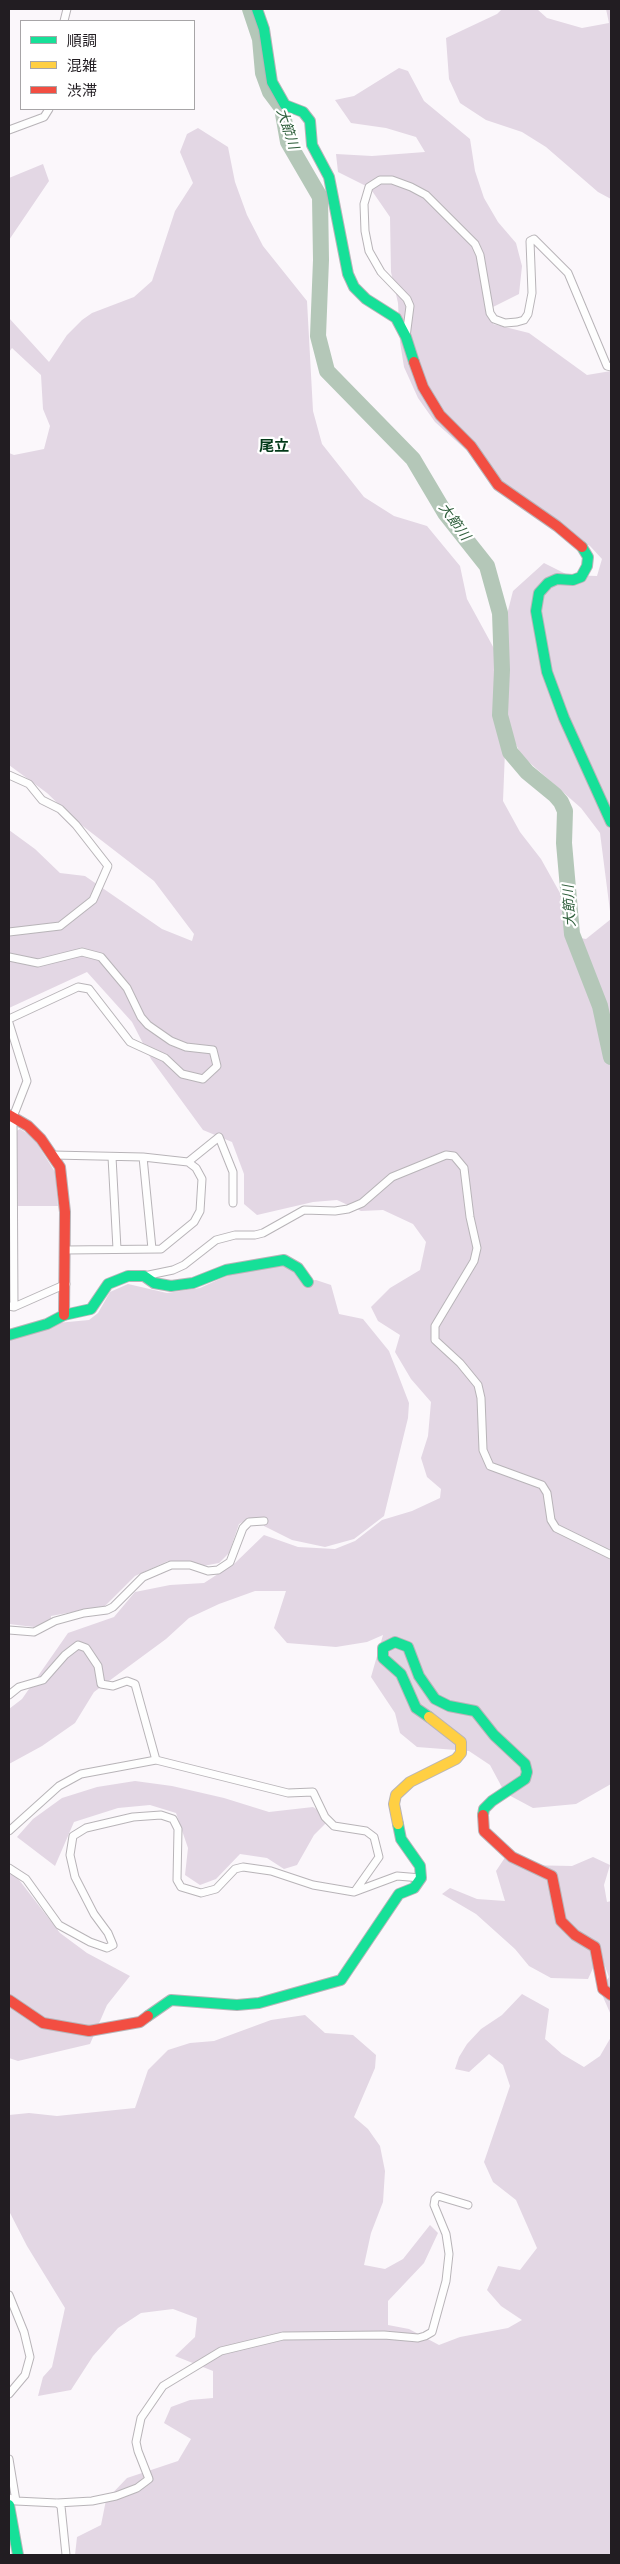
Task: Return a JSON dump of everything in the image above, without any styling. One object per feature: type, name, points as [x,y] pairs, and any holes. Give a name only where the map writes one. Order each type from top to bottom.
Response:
[{"type":"main road","points":[[257,9],[264,29],[268,66],[272,82],[285,105],[303,112],[310,121],[312,145],[329,177],[348,274],[354,287],[366,298],[396,318],[406,337],[423,387],[440,415],[470,446],[498,486],[557,526],[582,548],[588,557],[587,566],[581,577],[572,580],[557,579],[548,583],[539,592],[536,611],[547,672],[564,718],[611,822]]},
{"type":"main road","points":[[11,1116],[28,1126],[53,1155],[60,1167],[65,1212],[66,1284],[64,1315]]},
{"type":"main road","points":[[9,1335],[47,1324],[64,1315],[91,1309],[100,1294],[114,1281],[128,1276],[144,1276],[154,1283],[171,1286],[193,1283],[226,1270],[284,1260],[298,1268],[308,1282]]},
{"type":"main road","points":[[9,2000],[28,2015],[43,2023],[89,2031],[140,2022],[172,2000],[237,2005],[259,2003],[341,1980],[399,1894],[414,1888],[421,1878],[420,1866],[401,1839],[394,1804],[396,1795],[410,1782],[456,1759],[461,1753],[462,1747],[461,1742],[452,1732],[416,1708],[401,1674],[382,1658],[383,1648],[395,1642],[408,1648],[418,1676],[435,1699],[449,1706],[475,1711],[494,1735],[525,1764],[527,1772],[525,1779],[492,1801],[484,1809],[482,1821],[484,1831],[512,1857],[552,1876],[561,1921],[575,1935],[595,1947],[601,1983],[604,1989],[611,1995]]},
{"type":"main road","points":[[11,2501],[12,2525],[18,2555]]},
{"type":"main road","points":[[9,2545],[10,2555]]},
{"type":"street","points":[[9,130],[44,117],[48,110]]},
{"type":"street","points":[[406,337],[410,306],[407,300],[381,272],[369,251],[365,232],[364,204],[369,187],[380,180],[392,180],[412,187],[426,195],[475,244],[480,255],[490,313],[494,319],[506,323],[518,322],[524,320],[528,314],[532,293],[530,240],[534,239],[568,274],[607,366],[611,368]]},
{"type":"street","points":[[9,775],[28,784],[42,800],[60,809],[76,825],[108,866],[92,900],[60,926],[9,932]]},
{"type":"street","points":[[9,957],[38,963],[82,952],[101,957],[127,988],[141,1017],[148,1026],[171,1041],[186,1047],[213,1050],[217,1066],[203,1079],[182,1074],[165,1058],[130,1042],[89,989],[78,987],[9,1019]]},
{"type":"street","points":[[9,1023],[27,1081],[11,1116],[12,1307],[66,1284]]},
{"type":"street","points":[[188,1162],[219,1138],[233,1172],[233,1203]]},
{"type":"street","points":[[53,1155],[143,1157],[188,1162],[196,1168],[202,1179],[200,1211],[194,1222],[161,1249],[66,1250]]},
{"type":"street","points":[[144,1276],[173,1270],[184,1265],[216,1240],[234,1235],[263,1233],[304,1210],[335,1212],[348,1209],[362,1203],[392,1177],[439,1157],[446,1155],[454,1156],[464,1168],[470,1218],[477,1248],[474,1261],[435,1326],[436,1340],[460,1363],[478,1385],[481,1398],[483,1450],[490,1466],[542,1485],[547,1493],[551,1520],[556,1528],[611,1555]]},
{"type":"street","points":[[112,1157],[117,1249]]},
{"type":"street","points":[[143,1157],[152,1249]]},
{"type":"street","points":[[9,1630],[34,1632],[55,1621],[84,1613],[107,1610],[113,1607],[143,1577],[171,1565],[190,1565],[208,1571],[218,1570],[230,1562],[243,1528],[249,1522],[264,1521]]},
{"type":"street","points":[[9,1694],[18,1688],[43,1680],[65,1655],[78,1645],[86,1648],[98,1666],[101,1684],[113,1686],[127,1681],[136,1684],[156,1760]]},
{"type":"street","points":[[9,1831],[59,1786],[81,1774],[156,1760],[288,1793],[313,1792],[325,1817],[334,1826],[366,1831],[374,1837],[379,1857],[354,1892]]},
{"type":"street","points":[[9,1868],[26,1879],[59,1925],[90,1942],[107,1948],[113,1945],[108,1933],[94,1914],[75,1877],[70,1855],[73,1836],[86,1828],[133,1817],[160,1815],[173,1819],[178,1829],[177,1880],[181,1886],[201,1893],[216,1889],[235,1869],[243,1867],[271,1871],[313,1885],[354,1892],[397,1876],[421,1878]]},
{"type":"street","points":[[9,2459],[11,2501],[57,2503],[116,2496],[137,2488],[149,2479],[136,2442],[141,2418],[163,2386],[220,2350],[283,2336],[384,2335],[418,2338],[432,2332],[446,2281],[449,2254],[446,2234],[434,2205],[435,2199],[438,2196],[468,2205]]},
{"type":"street","points":[[9,2295],[24,2332],[30,2358],[25,2375],[9,2394]]},
{"type":"street","points":[[57,2503],[61,2506],[66,2555]]},
{"type":"shaded area","points":[[502,9],[537,9],[547,18],[582,28],[609,23],[606,9],[611,9],[611,199],[598,192],[546,147],[522,132],[486,120],[460,103],[449,79],[446,38],[497,14]]},
{"type":"shaded area","points":[[399,68],[408,71],[424,101],[470,139],[475,171],[484,198],[498,222],[516,243],[522,266],[519,294],[493,307],[493,324],[529,333],[587,375],[611,371],[611,919],[611,1784],[576,1804],[533,1808],[505,1793],[490,1765],[469,1751],[417,1747],[400,1733],[395,1713],[371,1677],[383,1635],[367,1642],[336,1647],[287,1643],[274,1628],[286,1591],[255,1591],[219,1604],[189,1618],[166,1639],[94,1692],[75,1723],[42,1746],[9,1764],[9,1709],[22,1699],[68,1633],[114,1617],[135,1592],[170,1585],[204,1583],[235,1563],[264,1535],[298,1547],[335,1549],[355,1541],[382,1520],[412,1511],[440,1498],[441,1489],[427,1477],[421,1458],[428,1436],[431,1402],[411,1379],[395,1352],[400,1335],[378,1321],[371,1307],[390,1288],[420,1270],[426,1242],[413,1224],[383,1210],[361,1211],[337,1200],[313,1202],[257,1215],[244,1204],[244,1174],[232,1142],[203,1130],[151,1059],[132,1022],[87,972],[9,1008],[9,830],[35,849],[60,873],[85,876],[162,929],[192,941],[194,934],[154,881],[75,820],[47,793],[9,765],[9,453],[14,455],[44,449],[50,426],[43,409],[41,375],[12,348],[9,352],[9,318],[49,362],[67,335],[82,320],[92,313],[134,297],[152,281],[175,211],[193,183],[180,152],[187,134],[198,128],[228,147],[235,182],[247,215],[263,246],[307,301],[313,411],[322,444],[364,497],[394,516],[427,526],[460,566],[467,599],[497,654],[513,591],[544,563],[568,575],[597,576],[602,559],[590,546],[523,505],[505,485],[435,422],[418,398],[404,367],[400,342],[398,303],[391,272],[390,217],[370,188],[338,172],[336,154],[372,156],[425,152],[416,137],[386,128],[351,123],[335,100],[354,96]],"holes":[[[506,726],[522,756],[581,808],[600,833],[611,919],[586,939],[564,935],[565,902],[541,859],[520,832],[503,801]]]},
{"type":"shaded area","points":[[43,164],[49,181],[9,240],[9,178]]},
{"type":"shaded area","points":[[20,1129],[33,1137],[55,1172],[58,1206],[18,1206],[15,1132]]},
{"type":"shaded area","points":[[284,1266],[297,1274],[302,1282],[316,1280],[331,1285],[339,1314],[363,1319],[389,1351],[409,1403],[408,1418],[384,1516],[354,1539],[325,1547],[292,1540],[264,1526],[264,1518],[248,1519],[239,1524],[229,1553],[219,1563],[203,1566],[191,1562],[168,1561],[135,1576],[105,1606],[51,1616],[51,1620],[34,1627],[9,1624],[9,1341],[57,1323],[89,1320],[98,1313],[110,1292],[128,1284],[167,1293],[200,1288],[235,1272]]},
{"type":"shaded area","points":[[135,1781],[172,1786],[224,1798],[269,1812],[313,1807],[331,1818],[314,1835],[297,1865],[284,1869],[267,1858],[240,1854],[216,1879],[200,1885],[185,1875],[188,1848],[176,1813],[150,1805],[118,1808],[74,1822],[55,1866],[17,1837],[33,1819],[62,1798],[97,1787]]},
{"type":"shaded area","points":[[506,1856],[522,1865],[572,1866],[593,1857],[610,1865],[604,1885],[607,1902],[611,1901],[611,2015],[600,1990],[609,1977],[600,1953],[588,1979],[551,1978],[529,1966],[515,1949],[476,1914],[442,1894],[450,1888],[477,1899],[505,1901],[496,1871]]},
{"type":"shaded area","points":[[9,1871],[13,1872],[60,1933],[87,1953],[130,1976],[107,2005],[90,2044],[18,2061],[9,2058]]},
{"type":"shaded area","points":[[522,1994],[549,2009],[545,2039],[562,2054],[584,2067],[600,2056],[611,2037],[611,2555],[75,2555],[77,2537],[101,2525],[106,2500],[127,2478],[178,2461],[191,2439],[164,2423],[171,2407],[190,2400],[213,2398],[213,2371],[175,2356],[195,2337],[197,2318],[173,2309],[141,2313],[118,2328],[93,2356],[71,2390],[38,2396],[43,2377],[52,2367],[65,2308],[27,2246],[9,2211],[9,2115],[29,2113],[57,2116],[135,2108],[148,2070],[168,2050],[190,2043],[214,2041],[271,2020],[305,2015],[325,2033],[353,2035],[376,2055],[375,2068],[354,2117],[368,2129],[380,2146],[385,2171],[383,2202],[371,2233],[364,2265],[385,2269],[403,2259],[430,2225],[438,2233],[424,2263],[388,2301],[388,2325],[409,2329],[439,2345],[460,2337],[508,2328],[522,2320],[501,2306],[487,2290],[498,2266],[520,2270],[537,2248],[516,2200],[493,2182],[484,2162],[510,2086],[503,2065],[489,2054],[469,2072],[455,2069],[459,2057],[467,2044],[481,2029],[502,2015]]},
{"type":"waterway","name":"大節川","points":[[250,9],[260,39],[263,73],[270,92],[282,108],[288,142],[320,197],[321,260],[318,336],[327,371],[413,459],[445,513],[487,566],[500,613],[502,670],[500,715],[510,752],[527,772],[555,795],[565,811],[564,843],[572,934],[600,1006],[611,1057]]},
{"type":"traffic: fast","points":[[257,9],[264,29],[272,82],[285,105],[303,112],[310,121],[312,145],[329,177],[348,274],[354,287],[366,299],[396,318],[406,337],[414,362]]},
{"type":"traffic: fast","points":[[582,547],[588,557],[587,566],[581,577],[573,580],[557,579],[548,583],[539,593],[536,611],[547,672],[564,718],[611,822]]},
{"type":"traffic: fast","points":[[9,1335],[47,1324],[64,1315],[91,1309],[108,1284],[128,1276],[144,1276],[154,1283],[171,1286],[193,1283],[226,1270],[284,1260],[298,1268],[308,1282]]},
{"type":"traffic: fast","points":[[429,1717],[416,1708],[401,1674],[383,1658],[383,1648],[395,1642],[408,1647],[419,1676],[435,1699],[449,1706],[475,1711],[494,1735],[525,1764],[527,1772],[525,1779],[492,1801],[484,1809],[483,1815]]},
{"type":"traffic: fast","points":[[148,2016],[171,2000],[237,2005],[259,2003],[341,1980],[399,1894],[414,1888],[421,1878],[420,1866],[401,1839],[398,1824]]},
{"type":"traffic: fast","points":[[9,2505],[18,2555]]},
{"type":"traffic: slow","points":[[398,1824],[394,1804],[396,1795],[410,1782],[456,1759],[461,1753],[461,1742],[429,1717]]},
{"type":"traffic: jam","points":[[414,362],[423,387],[440,415],[471,446],[498,485],[557,526],[582,547]]},
{"type":"traffic: jam","points":[[9,1115],[28,1126],[41,1139],[60,1167],[65,1212],[64,1315]]},
{"type":"traffic: jam","points":[[483,1815],[484,1831],[512,1857],[552,1876],[561,1921],[575,1935],[595,1947],[603,1989],[611,1995]]},
{"type":"traffic: jam","points":[[9,2000],[43,2023],[89,2031],[140,2022],[148,2016]]},
{"type":"district","name":"尾立","points":[[274,447]]}]
